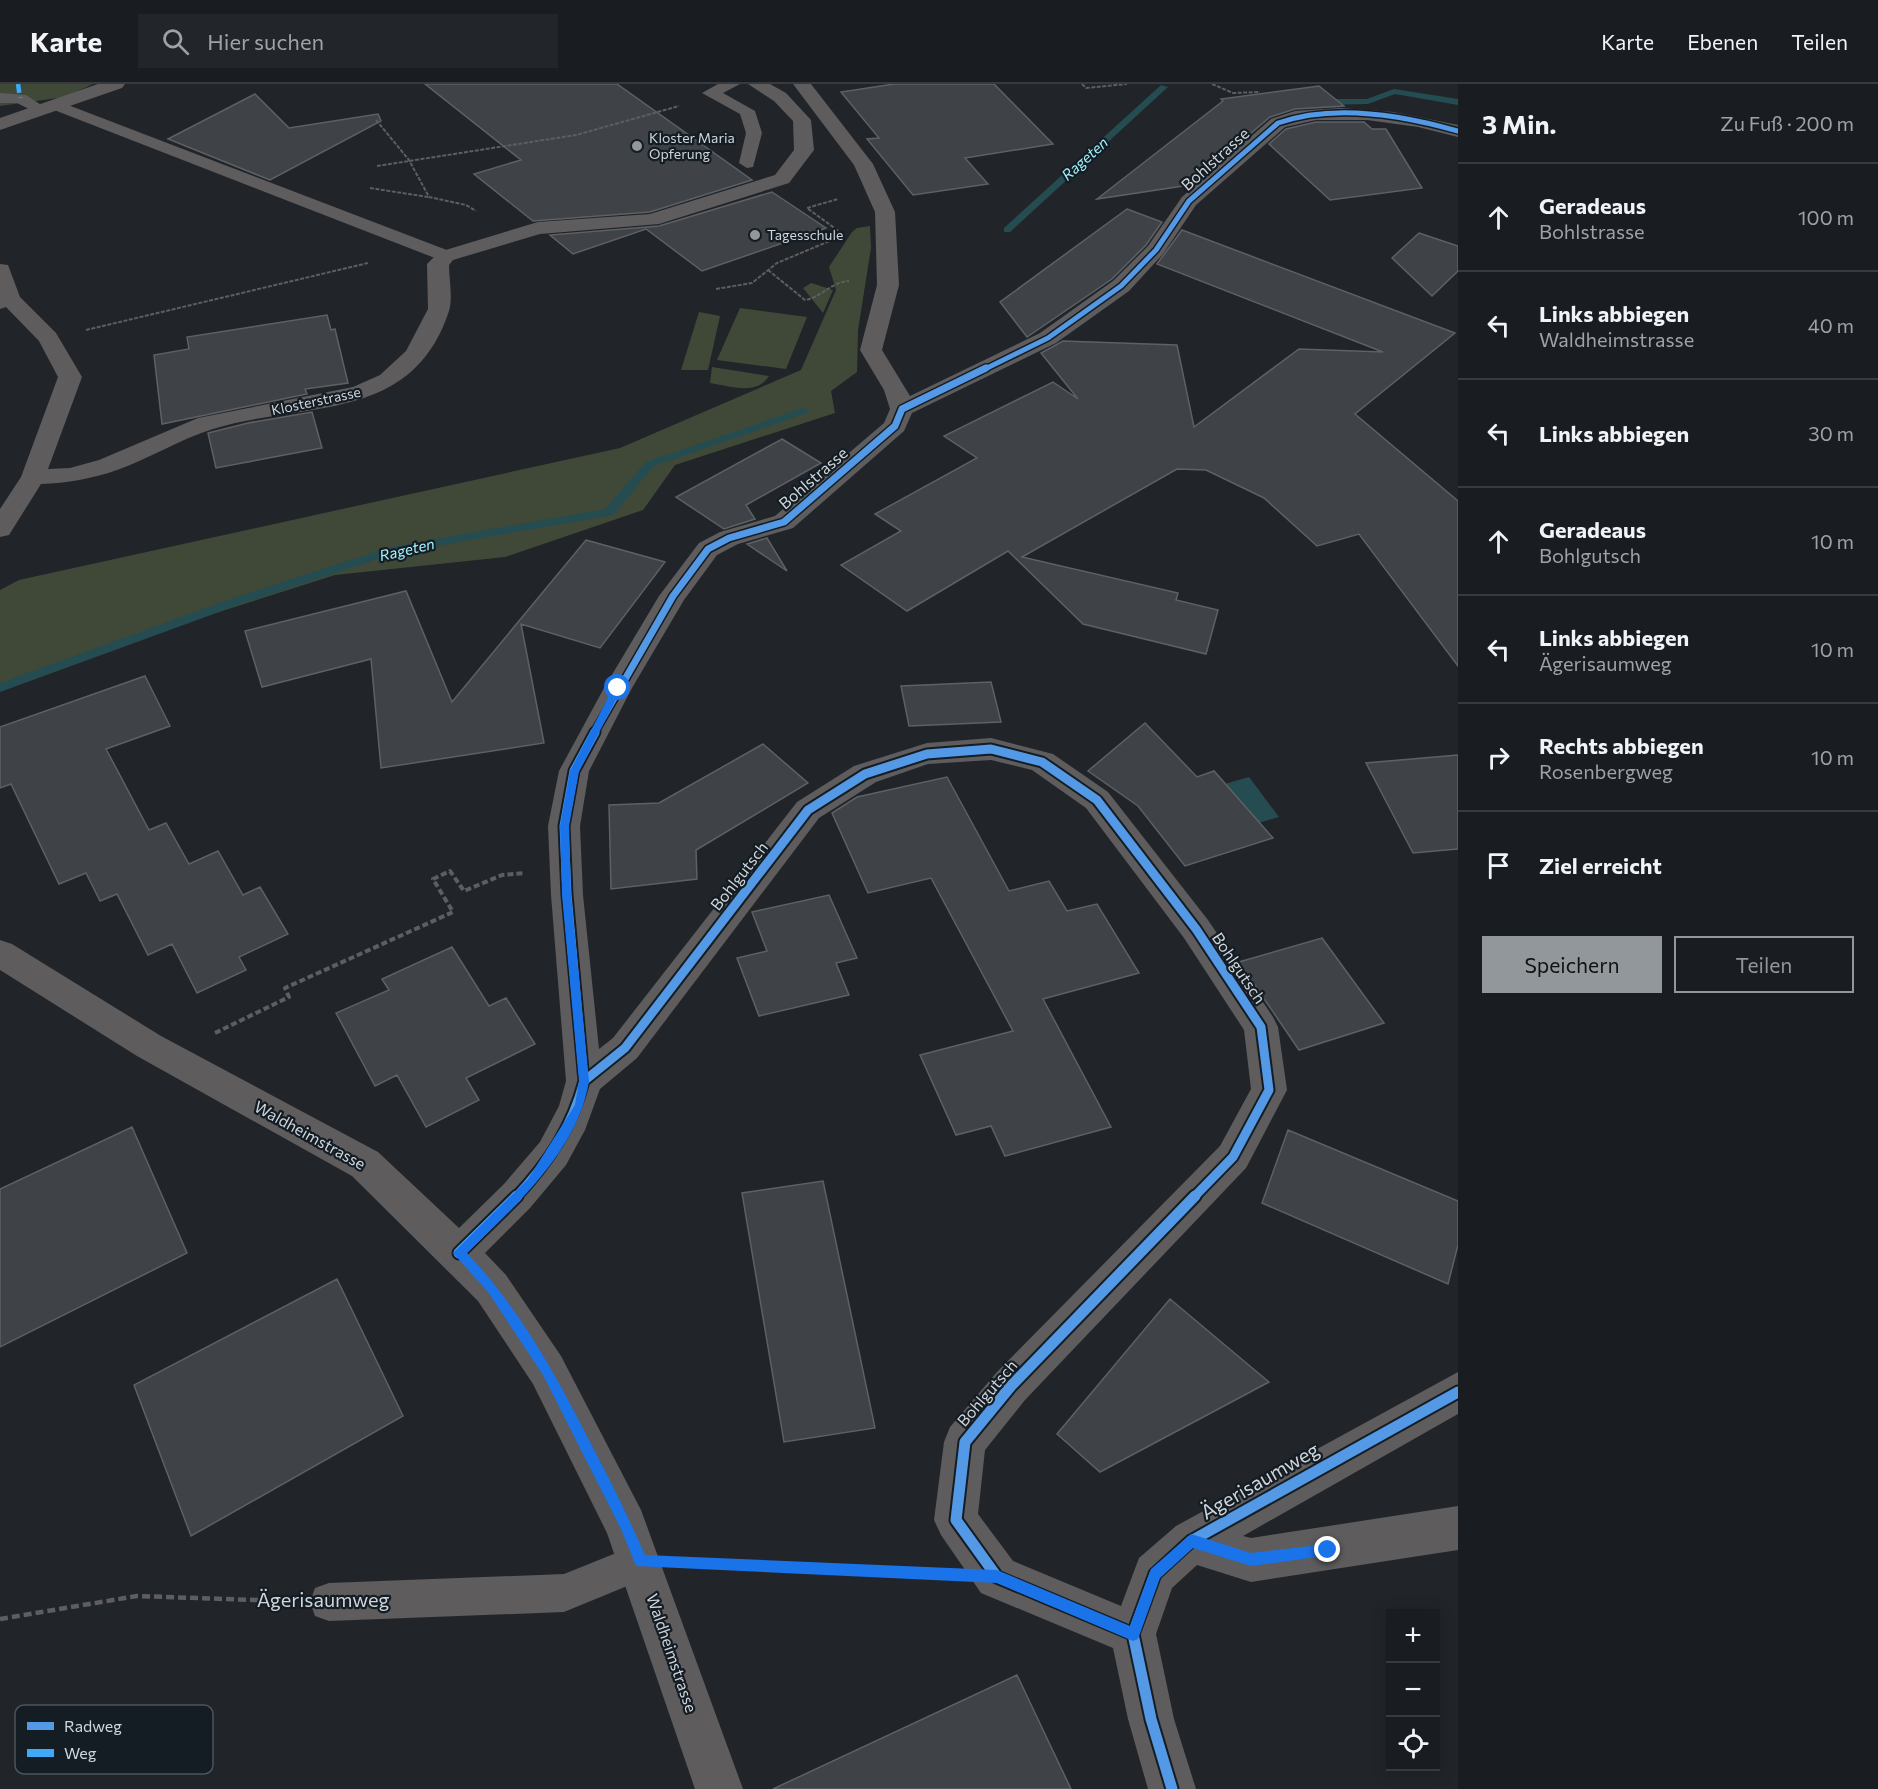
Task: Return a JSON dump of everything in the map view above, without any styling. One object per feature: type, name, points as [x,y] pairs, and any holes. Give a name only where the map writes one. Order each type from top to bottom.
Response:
[{"type":"street","points":[[0,124],[116,84]]},
{"type":"street","points":[[446,256],[538,228],[652,220],[782,179],[804,150],[802,120],[780,97],[757,84]]},
{"type":"street","points":[[802,84],[862,165],[885,212],[888,285],[872,350],[896,390],[902,409]]},
{"type":"street","name":"Bohlstrasse","points":[[459,1253],[532,1183],[580,1106],[584,1081],[567,895],[564,826],[574,771],[618,688],[673,596],[708,549],[729,538],[784,522],[895,426],[902,409],[1048,338],[1121,286],[1156,250],[1190,201],[1278,123],[1290,117],[1326,114],[1393,117],[1433,122],[1458,130]]},
{"type":"street","name":"Klosterstrasse","points":[[33,477],[71,475],[108,465],[206,423],[360,393],[388,380],[416,354],[440,309],[438,264],[446,256]]},
{"type":"street","points":[[0,270],[5,301],[48,338],[70,377],[33,477],[0,529]]},
{"type":"street","name":"Bohlgutsch","points":[[584,1081],[625,1048],[808,810],[864,774],[927,754],[991,749],[1042,762],[1097,800],[1196,930],[1261,1027],[1269,1090],[1233,1157],[1011,1386],[965,1442],[956,1520],[997,1577]]},
{"type":"street","name":"Waldheimstrasse","points":[[0,953],[148,1046],[365,1164],[459,1253],[492,1288],[547,1370],[626,1525],[641,1562],[719,1789]]},
{"type":"street","name":"Ägerisaumweg","points":[[1133,1634],[1155,1574],[1191,1541],[1458,1392]]},
{"type":"street","points":[[1191,1541],[1251,1560],[1328,1550],[1458,1528]]},
{"type":"street","points":[[997,1577],[1133,1634],[1152,1719],[1172,1789]]},
{"type":"lane","points":[[732,84],[710,93],[747,111],[754,133],[747,163]]},
{"type":"lane","points":[[0,98],[20,98],[446,256]]},
{"type":"lane","name":"Ägerisaumweg","points":[[329,1602],[564,1593],[641,1562]]},
{"type":"path","points":[[1082,84],[1086,88],[1127,84]]},
{"type":"path","points":[[1212,84],[1233,93],[1266,90]]},
{"type":"path","points":[[377,165],[491,150],[576,135],[717,96]]},
{"type":"path","points":[[376,120],[409,160],[429,197],[466,206],[483,215]]},
{"type":"path","points":[[716,290],[752,283],[777,263],[844,235],[807,208],[839,198]]},
{"type":"path","points":[[48,338],[424,249]]},
{"type":"path","points":[[768,270],[805,300],[818,298],[822,291],[833,285]]},
{"type":"path","points":[[229,1027],[288,998],[285,988],[453,912],[433,879],[450,871],[464,891],[502,875],[525,873]]},
{"type":"path","points":[[641,1562],[997,1577]]},
{"type":"green space","points":[[0,84],[93,84],[65,97],[0,106]]},
{"type":"green space","points":[[870,226],[871,248],[858,330],[857,372],[831,391],[835,413],[675,465],[643,510],[505,557],[335,575],[46,667],[0,688],[0,590],[19,580],[620,448],[801,370],[836,290],[829,267],[852,232],[857,228]]},
{"type":"green space","points":[[811,283],[833,290],[823,313],[803,288]]},
{"type":"green space","points":[[740,308],[807,317],[786,369],[717,360]]},
{"type":"green space","points":[[699,312],[720,316],[708,370],[681,370]]},
{"type":"green space","points":[[712,367],[769,376],[758,386],[734,387],[710,383]]},
{"type":"water","points":[[1249,777],[1279,817],[1251,825],[1221,785]]},
{"type":"building","points":[[425,84],[617,84],[752,180],[650,212],[533,221],[474,174],[521,160]]},
{"type":"building","points":[[894,84],[994,84],[1053,144],[965,158],[988,184],[913,195],[867,139],[879,138],[841,92]]},
{"type":"building","points":[[1319,86],[1344,106],[1295,109],[1270,117],[1190,185],[1097,199],[1223,101],[1221,99]]},
{"type":"building","points":[[255,94],[289,128],[378,114],[381,121],[270,180],[168,139]]},
{"type":"building","points":[[1316,122],[1364,122],[1372,129],[1386,129],[1422,188],[1330,200],[1269,144],[1286,129]]},
{"type":"building","name":"Tagesschule","points":[[772,192],[826,228],[702,271],[646,229],[573,254],[550,235],[659,226]]},
{"type":"building","points":[[1127,209],[1162,222],[1146,245],[1112,279],[1027,337],[1000,302]]},
{"type":"building","points":[[1182,230],[1455,333],[1355,414],[1458,501],[1458,666],[1359,534],[1317,546],[1264,498],[1206,470],[1177,469],[1022,557],[1178,593],[1176,600],[1218,610],[1206,654],[1083,624],[1008,551],[907,611],[841,565],[901,531],[875,514],[977,458],[944,436],[1053,382],[1078,399],[1041,353],[1063,341],[1177,345],[1194,427],[1299,349],[1383,352],[1157,264]]},
{"type":"building","points":[[1419,233],[1458,246],[1458,271],[1432,296],[1392,258]]},
{"type":"building","points":[[327,315],[331,330],[335,329],[348,383],[305,389],[307,394],[162,424],[154,355],[189,349],[187,337]]},
{"type":"building","points":[[312,412],[322,448],[216,468],[208,433],[248,423]]},
{"type":"building","points":[[782,439],[821,463],[746,505],[755,519],[724,529],[676,497]]},
{"type":"building","points":[[767,538],[787,571],[747,544]]},
{"type":"building","points":[[586,540],[665,562],[600,648],[521,624],[544,743],[381,768],[371,659],[262,687],[245,631],[406,591],[452,702]]},
{"type":"building","points":[[145,676],[170,726],[106,749],[149,830],[166,823],[189,864],[218,851],[243,895],[260,887],[288,934],[239,957],[246,970],[197,993],[172,944],[148,955],[117,894],[100,901],[86,873],[59,884],[11,784],[0,788],[0,727]]},
{"type":"building","points":[[991,682],[1001,722],[909,726],[901,686]]},
{"type":"building","points":[[1145,723],[1197,777],[1214,771],[1273,838],[1185,866],[1138,806],[1088,771]]},
{"type":"building","points":[[763,744],[808,783],[696,850],[697,879],[611,889],[609,805],[659,803]]},
{"type":"building","points":[[1458,755],[1458,849],[1413,853],[1366,763]]},
{"type":"building","points":[[947,777],[1009,891],[1049,881],[1067,911],[1097,904],[1139,973],[1043,999],[1111,1127],[1005,1156],[991,1126],[956,1135],[920,1055],[1013,1031],[931,878],[868,893],[832,813],[857,797]]},
{"type":"building","points":[[829,895],[857,958],[836,963],[849,995],[759,1016],[737,958],[767,951],[752,912]]},
{"type":"building","points":[[1322,938],[1384,1023],[1299,1050],[1239,962]]},
{"type":"building","points":[[452,947],[489,1006],[506,998],[535,1044],[466,1078],[479,1100],[426,1127],[397,1075],[375,1086],[336,1013],[389,990],[382,979]]},
{"type":"building","points":[[132,1127],[187,1253],[0,1347],[0,1189]]},
{"type":"building","points":[[1288,1130],[1458,1201],[1458,1245],[1448,1284],[1262,1203]]},
{"type":"building","points":[[823,1181],[875,1428],[784,1442],[742,1193]]},
{"type":"building","points":[[337,1279],[403,1416],[191,1536],[134,1385]]},
{"type":"building","points":[[1170,1299],[1269,1382],[1100,1472],[1057,1434]]},
{"type":"building","points":[[1017,1675],[1071,1789],[773,1789]]},
{"type":"waterway","name":"Rageten","points":[[1007,230],[1164,87]]},
{"type":"waterway","points":[[1318,102],[1368,101],[1394,91],[1458,102]]},
{"type":"waterway","name":"Rageten","points":[[0,688],[237,601],[395,550],[609,512],[650,464],[803,411]]},
{"type":"marked path","points":[[18,84],[20,98]]},
{"type":"cycle path","points":[[459,1253],[536,1175],[567,1130],[577,1106],[584,1081],[567,895],[564,826],[574,771],[618,688],[673,596],[708,549],[729,538],[784,522],[895,426],[902,409],[1048,338],[1121,286],[1156,250],[1189,201],[1278,123],[1295,117],[1341,113],[1393,117],[1458,131]]},
{"type":"cycle path","points":[[584,1081],[625,1048],[808,810],[865,774],[927,754],[991,749],[1042,762],[1097,800],[1196,929],[1261,1027],[1269,1090],[1233,1157],[1011,1386],[965,1442],[956,1520],[997,1577],[1133,1634]]},
{"type":"cycle path","points":[[1172,1789],[1151,1719],[1133,1634],[1155,1574],[1191,1541],[1458,1392]]},
{"type":"place","name":"Kloster Maria Opferung","points":[[637,146]]},
{"type":"place","name":"Tagesschule","points":[[755,235]]},
{"type":"route","points":[[618,688],[574,771],[564,826],[567,895],[584,1081],[580,1106],[532,1183],[459,1253],[492,1288],[547,1370],[626,1525],[641,1562],[997,1577],[1040,1593],[1133,1634],[1155,1574],[1191,1541],[1251,1560],[1328,1550]]}]
